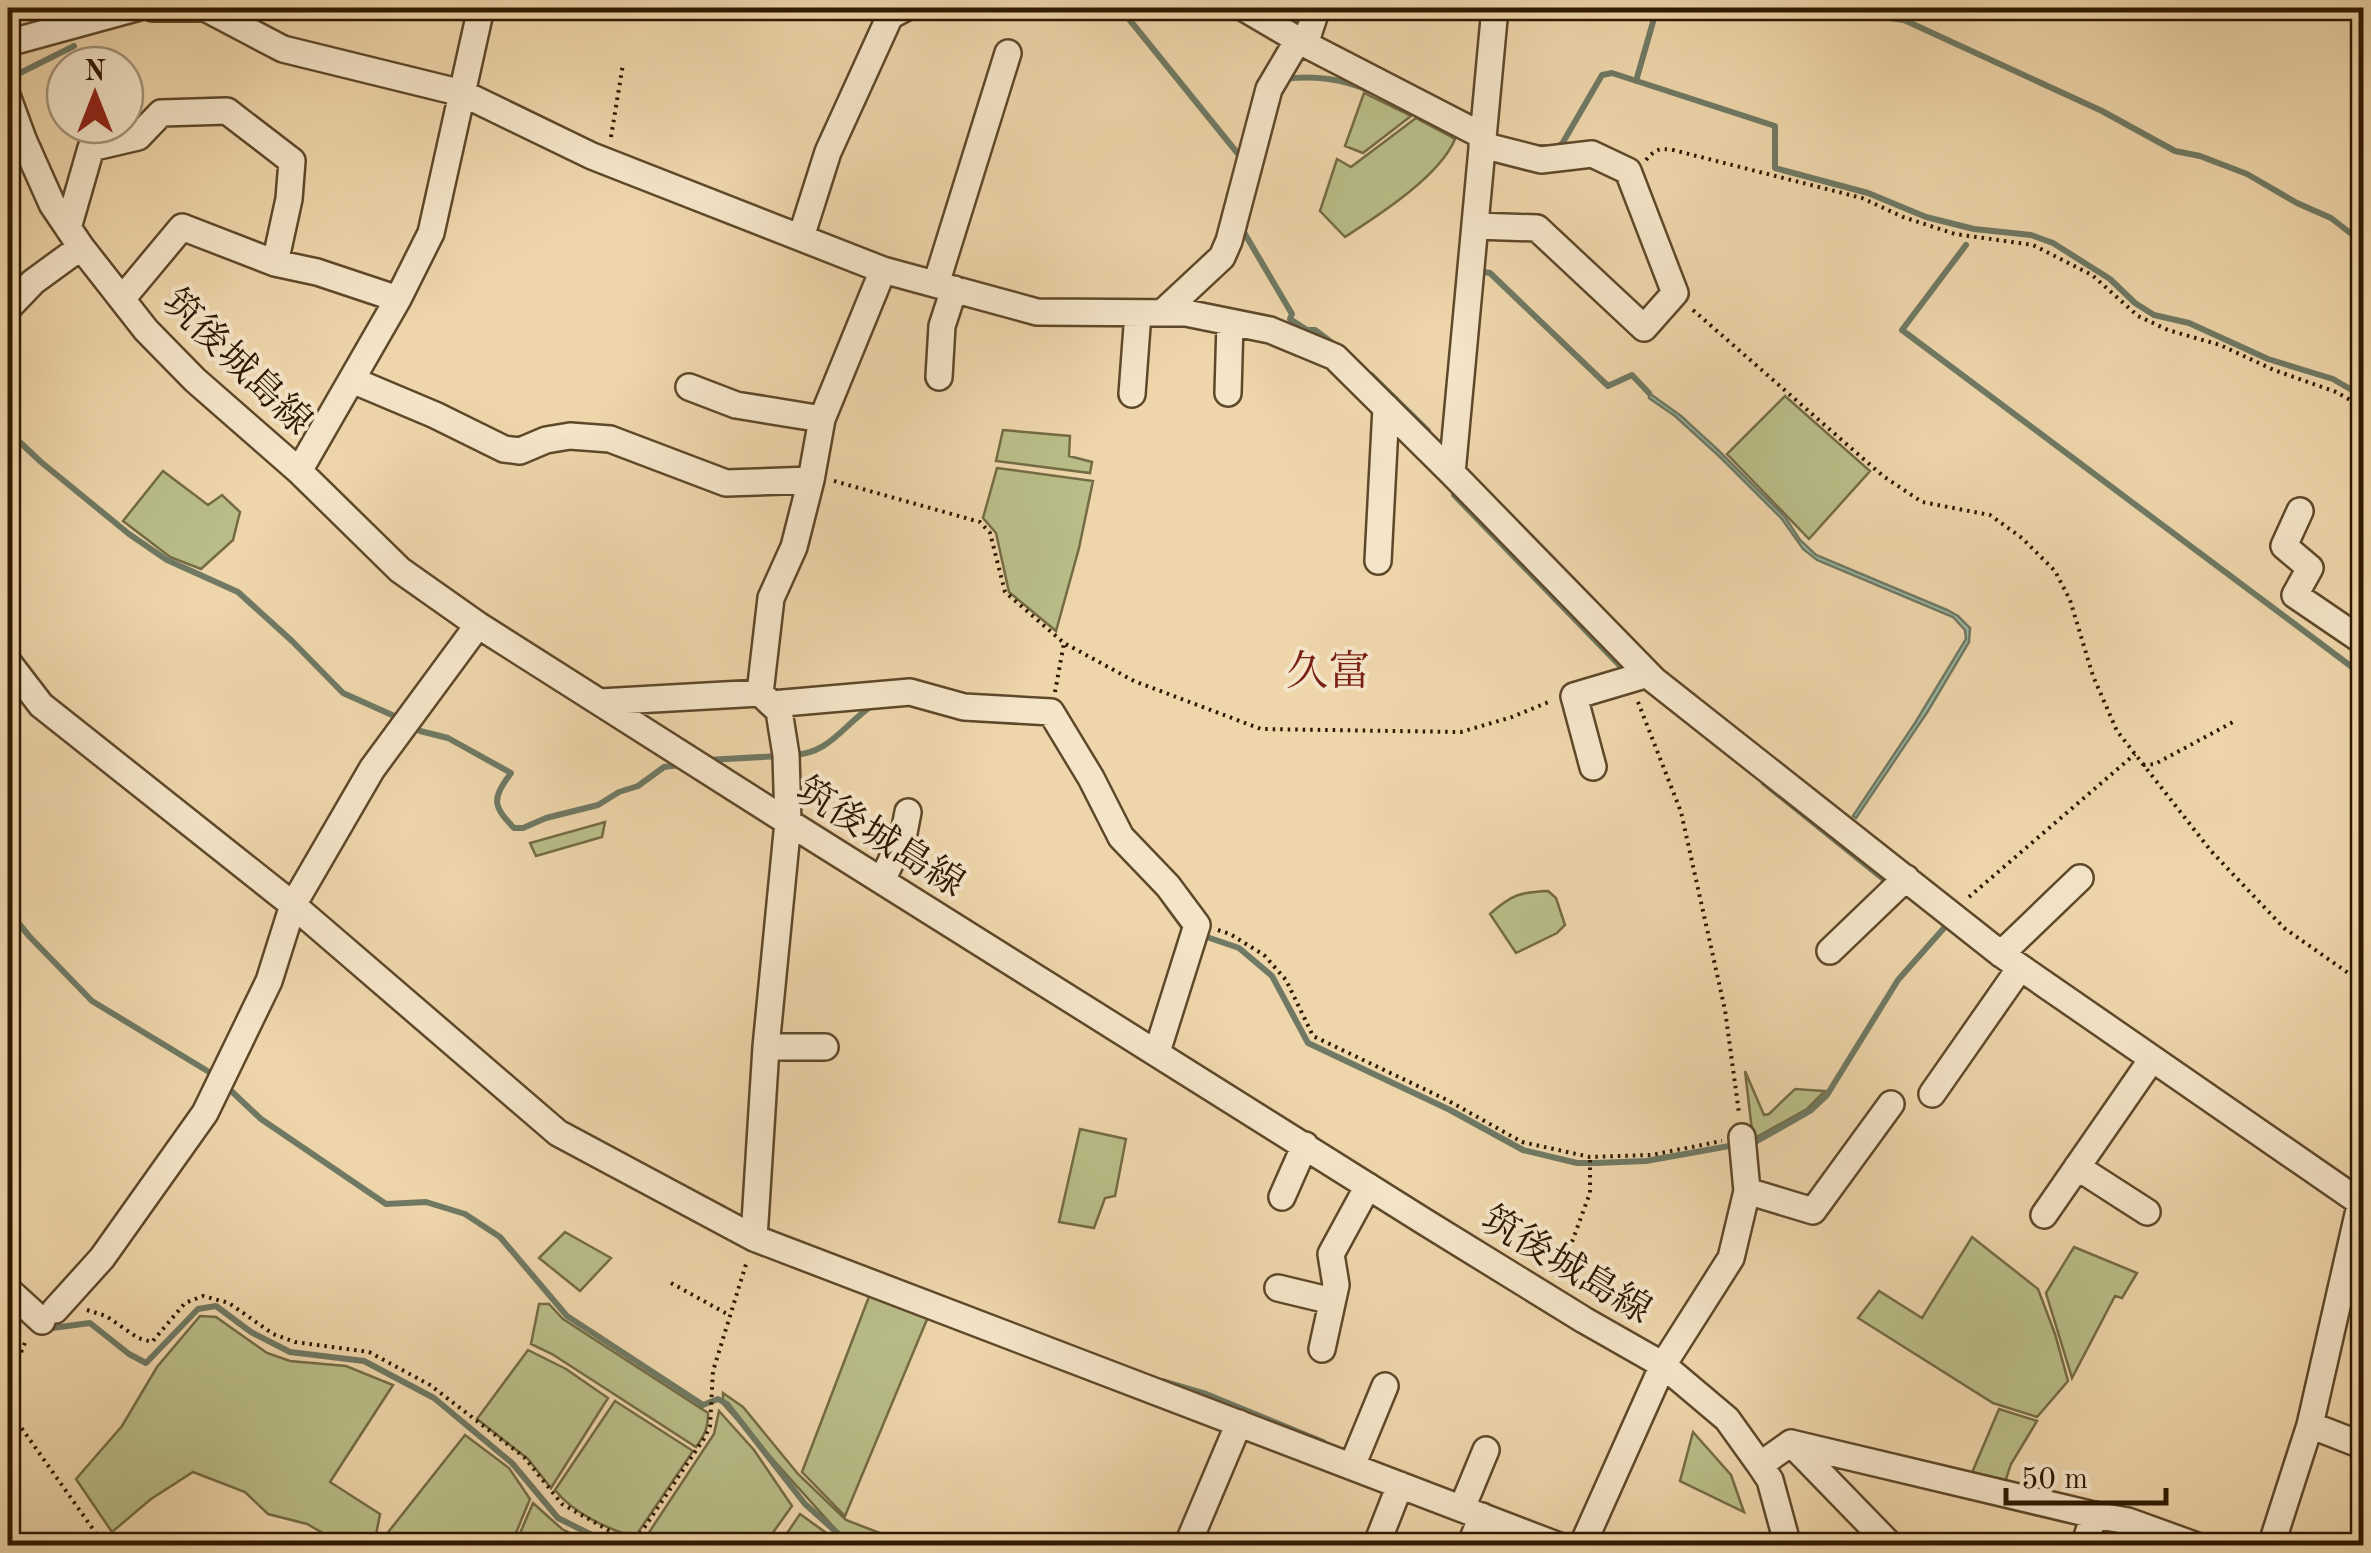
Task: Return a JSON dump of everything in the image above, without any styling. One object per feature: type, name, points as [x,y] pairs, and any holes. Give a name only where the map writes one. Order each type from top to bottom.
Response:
[{"type":"street","points":[[8,43],[136,8]]},
{"type":"street","points":[[152,8],[205,8],[283,49],[462,93],[606,162],[882,270],[1037,312],[1186,313],[1270,330],[1335,357],[1452,472],[1638,676],[2010,961],[2362,1199],[2310,1425],[2271,1546]]},
{"type":"street","points":[[299,471],[398,299],[431,233],[481,8]]},
{"type":"street","points":[[801,238],[828,152],[890,16],[904,8]]},
{"type":"street","points":[[1244,8],[1482,141],[1541,160],[1592,154],[1628,172],[1675,293],[1644,328],[1538,228],[1475,226]]},
{"type":"street","points":[[1132,394],[1150,313],[1222,257],[1269,89],[1301,42],[1317,8]]},
{"type":"street","points":[[1452,472],[1496,8]]},
{"type":"street","points":[[939,378],[945,287],[1008,53]]},
{"type":"street","name":"筑後城島線","points":[[8,98],[22,140],[52,204],[146,330],[400,570],[478,625],[788,822],[1548,1298],[1663,1365],[1727,1418],[1760,1465],[1770,1480],[1788,1546]]},
{"type":"street","points":[[8,308],[75,237],[91,148],[138,137],[161,113],[227,112],[292,161],[290,200],[275,264]]},
{"type":"street","points":[[122,299],[182,227],[275,264],[317,272],[398,299]]},
{"type":"street","points":[[766,699],[771,598],[794,547],[822,419],[882,270]]},
{"type":"street","points":[[1228,393],[1230,322]]},
{"type":"street","points":[[352,380],[504,449],[520,451],[546,440],[570,436],[610,439],[726,483],[812,477]]},
{"type":"street","points":[[689,387],[736,405],[822,419]]},
{"type":"street","points":[[1378,561],[1386,407]]},
{"type":"street","points":[[2300,511],[2284,546],[2310,568],[2295,595],[2364,642]]},
{"type":"street","points":[[8,1290],[49,1315],[102,1258],[205,1113],[268,981],[293,906],[372,769],[478,625]]},
{"type":"street","points":[[8,662],[42,705],[293,906],[558,1133],[754,1238],[1559,1546]]},
{"type":"street","points":[[1594,766],[1574,696],[1638,676]]},
{"type":"street","points":[[600,702],[910,692],[964,707],[1051,712],[1092,778],[1121,836],[1168,886],[1197,925],[1157,1052]]},
{"type":"street","points":[[754,1238],[766,1047],[788,822],[786,755],[779,711],[766,699]]},
{"type":"street","points":[[882,881],[904,833],[908,812]]},
{"type":"street","points":[[1830,950],[1906,878]]},
{"type":"street","points":[[1932,1094],[2010,961],[2080,878]]},
{"type":"street","points":[[766,1047],[825,1047]]},
{"type":"street","points":[[2044,1215],[2152,1059]]},
{"type":"street","points":[[1747,1190],[1814,1211],[1891,1104]]},
{"type":"street","points":[[1582,1546],[1663,1365],[1731,1258],[1747,1190],[1742,1137]]},
{"type":"street","points":[[1282,1197],[1304,1145]]},
{"type":"street","points":[[2077,1167],[2148,1212]]},
{"type":"street","points":[[1322,1349],[1336,1285],[1332,1254],[1368,1186]]},
{"type":"street","points":[[1278,1288],[1332,1302]]},
{"type":"street","points":[[1352,1466],[1384,1386]]},
{"type":"street","points":[[1188,1546],[1238,1423]]},
{"type":"street","points":[[2310,1425],[2364,1446]]},
{"type":"street","points":[[1791,1443],[1891,1546]]},
{"type":"street","points":[[1760,1465],[1791,1443],[2128,1520],[2197,1546]]},
{"type":"street","points":[[1470,1546],[1472,1512],[1486,1450]]},
{"type":"street","points":[[1376,1546],[1400,1485]]},
{"type":"street","points":[[2084,1546],[2094,1515]]},
{"type":"path","points":[[606,162],[624,64]]},
{"type":"path","points":[[1631,179],[1652,152],[1661,148],[1674,150],[1862,198],[1955,234],[2034,245],[2092,275],[2138,316],[2336,392],[2364,408]]},
{"type":"path","points":[[1675,293],[1712,330],[1883,476],[1922,502],[1990,515],[2022,538],[2055,571],[2070,600],[2093,676],[2117,731],[2134,754],[2211,851],[2284,928],[2351,976],[2364,979]]},
{"type":"path","points":[[812,477],[980,522],[990,533],[1006,592],[1064,643],[1134,681],[1261,729],[1461,732],[1512,717],[1567,694],[1574,696]]},
{"type":"path","points":[[1051,712],[1064,643]]},
{"type":"path","points":[[1197,925],[1230,934],[1264,955],[1286,980],[1313,1036],[1447,1100],[1522,1142],[1590,1157],[1651,1155],[1742,1137],[1724,1010],[1681,812],[1638,676]]},
{"type":"path","points":[[2143,765],[2155,764],[2235,721]]},
{"type":"path","points":[[1950,914],[2134,754]]},
{"type":"path","points":[[1548,1298],[1590,1193],[1590,1157]]},
{"type":"path","points":[[636,1540],[710,1426],[713,1371],[754,1238]]},
{"type":"path","points":[[670,1282],[729,1314]]},
{"type":"path","points":[[8,1446],[13,1416],[10,1380],[29,1331],[49,1315],[85,1310],[106,1316],[138,1338],[152,1342],[185,1303],[202,1296],[228,1303],[273,1334],[294,1342],[369,1352],[430,1385],[524,1457],[562,1504],[617,1535],[652,1546]]},
{"type":"path","points":[[13,1416],[106,1546]]},
{"type":"green space","points":[[1364,93],[1411,116],[1363,153],[1345,146]]},
{"type":"green space","points":[[1416,118],[1455,139],[1447,153],[1407,194],[1345,237],[1320,211],[1337,159],[1351,167]]},
{"type":"green space","points":[[1785,396],[1870,471],[1809,539],[1727,454]]},
{"type":"green space","points":[[1003,430],[1070,436],[1069,456],[1092,462],[1090,473],[996,461]]},
{"type":"green space","points":[[997,468],[1093,481],[1056,631],[1009,592],[996,533],[983,518]]},
{"type":"green space","points":[[163,471],[208,505],[222,495],[240,512],[233,540],[201,569],[170,557],[123,521]]},
{"type":"green space","points":[[605,822],[602,837],[536,856],[530,843]]},
{"type":"green space","points":[[1548,891],[1556,898],[1565,925],[1516,953],[1490,914],[1516,896]]},
{"type":"green space","points":[[1745,1071],[1764,1115],[1795,1089],[1825,1091],[1807,1109],[1753,1139]]},
{"type":"green space","points":[[1080,1129],[1126,1139],[1115,1196],[1105,1198],[1094,1228],[1059,1222]]},
{"type":"green space","points":[[565,1232],[611,1258],[580,1291],[539,1258]]},
{"type":"green space","points":[[1972,1237],[2038,1289],[2055,1334],[2068,1381],[2037,1417],[1993,1403],[1858,1318],[1879,1291],[1922,1318]]},
{"type":"green space","points":[[2074,1247],[2137,1273],[2122,1298],[2115,1296],[2072,1378],[2046,1293]]},
{"type":"green space","points":[[870,1294],[928,1317],[845,1516],[802,1472]]},
{"type":"green space","points":[[539,1304],[549,1304],[563,1319],[708,1413],[705,1431],[696,1447],[531,1344]]},
{"type":"green space","points":[[200,1316],[216,1317],[267,1353],[290,1361],[346,1366],[393,1385],[330,1482],[380,1514],[374,1545],[336,1545],[307,1524],[268,1514],[245,1492],[193,1472],[151,1499],[112,1532],[76,1479],[122,1426],[157,1367]]},
{"type":"green space","points":[[528,1350],[566,1369],[608,1398],[551,1488],[528,1459],[477,1419]]},
{"type":"green space","points":[[723,1393],[743,1407],[798,1474],[846,1520],[911,1545],[847,1542],[723,1404]]},
{"type":"green space","points":[[615,1401],[693,1451],[635,1537],[591,1519],[555,1490]]},
{"type":"green space","points":[[1999,1409],[2037,1421],[2011,1464],[2004,1485],[1971,1475]]},
{"type":"green space","points":[[719,1411],[754,1450],[792,1506],[764,1545],[657,1545],[646,1537],[714,1434]]},
{"type":"green space","points":[[1693,1432],[1731,1475],[1744,1512],[1680,1481]]},
{"type":"green space","points":[[465,1435],[509,1468],[530,1499],[511,1545],[378,1545]]},
{"type":"green space","points":[[533,1503],[562,1529],[595,1545],[515,1545]]},
{"type":"green space","points":[[800,1514],[843,1545],[779,1545]]},
{"type":"shaded area","points":[[1649,393],[1718,450],[1785,517],[1816,555],[1947,610],[1970,628],[1969,642],[1928,711],[1856,818],[1853,816],[1966,639],[1965,630],[1953,617],[1817,560],[1720,457],[1649,398]]},
{"type":"waterway","points":[[1120,8],[1243,160]]},
{"type":"waterway","points":[[1636,81],[1657,8]]},
{"type":"waterway","points":[[1845,8],[1904,20],[2102,111],[2175,151],[2247,174],[2331,218],[2358,239]]},
{"type":"waterway","points":[[8,89],[18,74],[45,60]]},
{"type":"waterway","points":[[1534,147],[1562,144],[1602,75],[1612,73],[1775,126],[1775,168],[1868,193],[1926,217],[1974,229],[2031,235],[2053,243],[2110,279],[2154,315],[2189,323],[2268,359],[2333,379],[2350,389],[2364,377]]},
{"type":"waterway","points":[[1285,79],[1328,79],[1370,91]]},
{"type":"waterway","points":[[1242,229],[1292,314],[1290,319],[1335,345]]},
{"type":"waterway","points":[[1966,245],[1902,330],[2364,676]]},
{"type":"waterway","points":[[1484,272],[1490,273],[1608,386],[1632,375],[1649,393]]},
{"type":"waterway","points":[[1371,375],[1428,431]]},
{"type":"waterway","points":[[8,431],[129,534],[167,560],[238,592],[343,693],[401,719]]},
{"type":"waterway","points":[[1454,495],[1625,671]]},
{"type":"waterway","points":[[792,755],[826,744],[873,705]]},
{"type":"waterway","points":[[412,726],[448,738],[511,773],[497,802],[514,828],[598,805],[638,786],[664,767],[680,765]]},
{"type":"waterway","points":[[707,760],[780,756]]},
{"type":"waterway","points":[[1764,783],[1887,882]]},
{"type":"waterway","points":[[1167,905],[1186,931]]},
{"type":"waterway","points":[[8,910],[92,1001],[214,1075]]},
{"type":"waterway","points":[[1748,1143],[1810,1111],[1827,1095],[1898,980],[1944,928]]},
{"type":"waterway","points":[[1198,934],[1239,948],[1272,976],[1308,1043],[1450,1110],[1523,1150],[1577,1163],[1595,1163],[1646,1161],[1735,1145]]},
{"type":"waterway","points":[[227,1087],[261,1119],[386,1204],[426,1202],[465,1214],[500,1237],[567,1316],[703,1405],[718,1399],[727,1404],[805,1504],[843,1538],[865,1546]]},
{"type":"waterway","points":[[46,1326],[90,1323],[146,1363],[198,1309],[216,1306],[251,1332],[290,1352],[364,1361],[434,1398],[512,1463],[558,1518],[614,1546]]},
{"type":"waterway","points":[[1162,1381],[1206,1394],[1323,1442]]},
{"type":"district","name":"久富","points":[[1328,670]]}]
